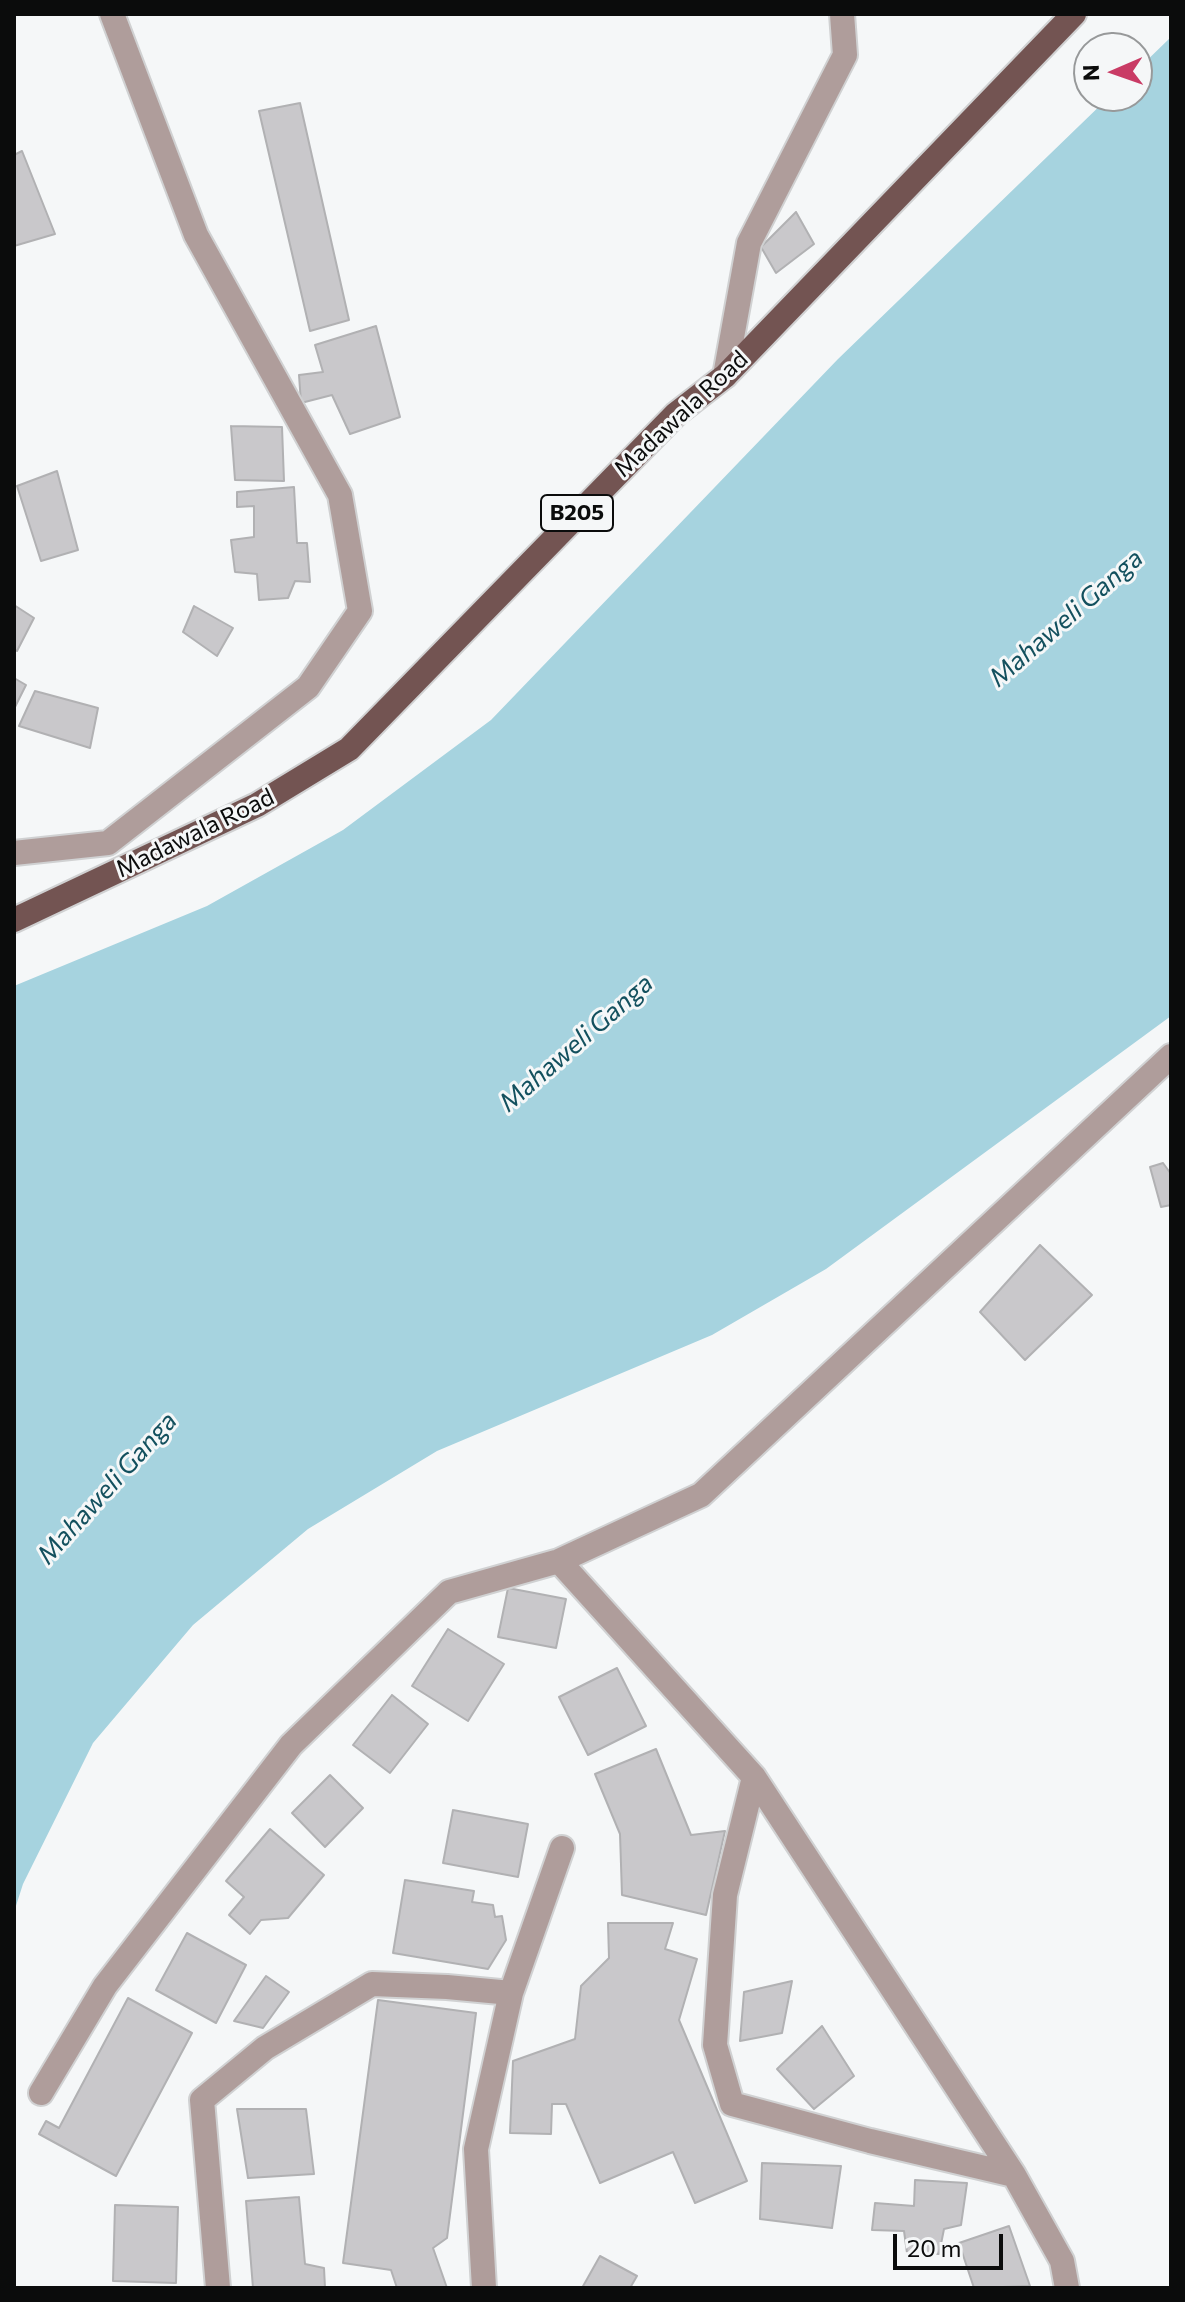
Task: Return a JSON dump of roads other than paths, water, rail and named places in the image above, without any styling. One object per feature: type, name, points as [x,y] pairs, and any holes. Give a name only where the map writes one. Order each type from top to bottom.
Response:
[{"type":"main road","name":"Madawala Road","points":[[14,920],[257,805],[349,749],[676,414],[725,376],[1074,14]]},
{"type":"street","points":[[14,853],[108,843],[308,687],[360,611],[340,495],[196,235],[112,14]]},
{"type":"street","points":[[725,376],[749,243],[845,55],[842,14]]},
{"type":"street","points":[[41,2093],[105,1986],[291,1745],[449,1592],[559,1561],[701,1495],[1171,1056]]},
{"type":"street","points":[[559,1561],[754,1777],[1014,2175],[1062,2261],[1067,2288]]},
{"type":"street","points":[[754,1777],[725,1895],[715,2045],[732,2104],[1014,2175]]},
{"type":"street","points":[[484,2288],[476,2149],[511,1993],[562,1848]]},
{"type":"street","points":[[218,2288],[202,2100],[265,2048],[372,1984],[511,1993]]},
{"type":"water","name":"Mahaweli Ganga","points":[[1171,37],[1171,1016],[826,1269],[712,1335],[437,1451],[308,1529],[193,1625],[93,1743],[23,1884],[14,1912],[14,986],[207,906],[343,830],[491,720],[838,359],[1093,112],[1153,112],[1153,54]]}]
